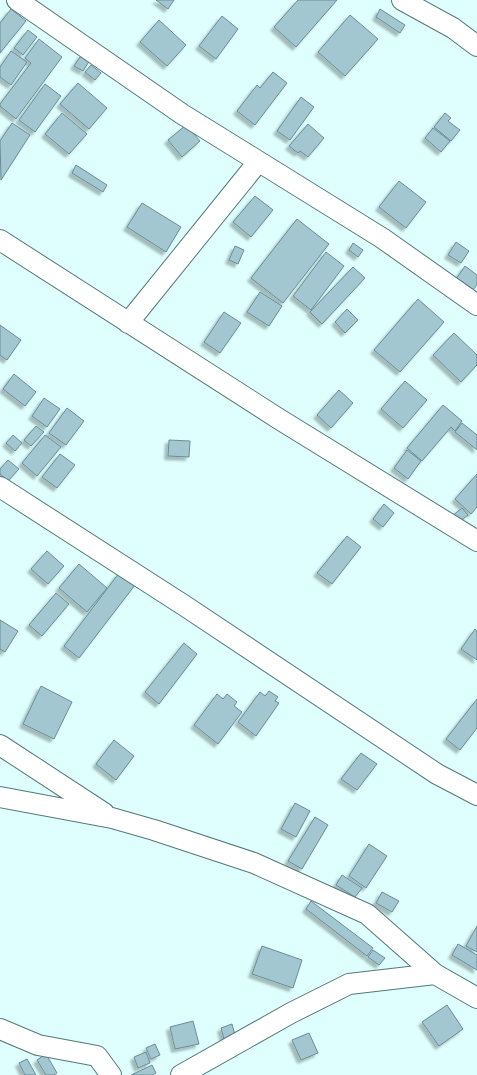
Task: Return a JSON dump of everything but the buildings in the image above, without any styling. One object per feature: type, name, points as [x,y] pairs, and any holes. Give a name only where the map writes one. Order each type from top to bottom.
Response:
[{"type":"street","points":[[17,0],[182,114],[382,238],[477,305]]},
{"type":"street","points":[[402,0],[453,28],[477,46]]},
{"type":"street","points":[[128,323],[258,162]]},
{"type":"street","points":[[0,240],[279,419],[477,541]]},
{"type":"street","points":[[0,487],[186,606],[437,774],[477,795]]},
{"type":"street","points":[[0,745],[112,818]]},
{"type":"street","points":[[0,797],[112,818],[154,830],[254,863],[367,914],[435,974],[477,998]]},
{"type":"street","points":[[181,1075],[291,1013],[349,984],[435,974]]},
{"type":"street","points":[[0,1029],[38,1046],[96,1056],[111,1075]]}]
